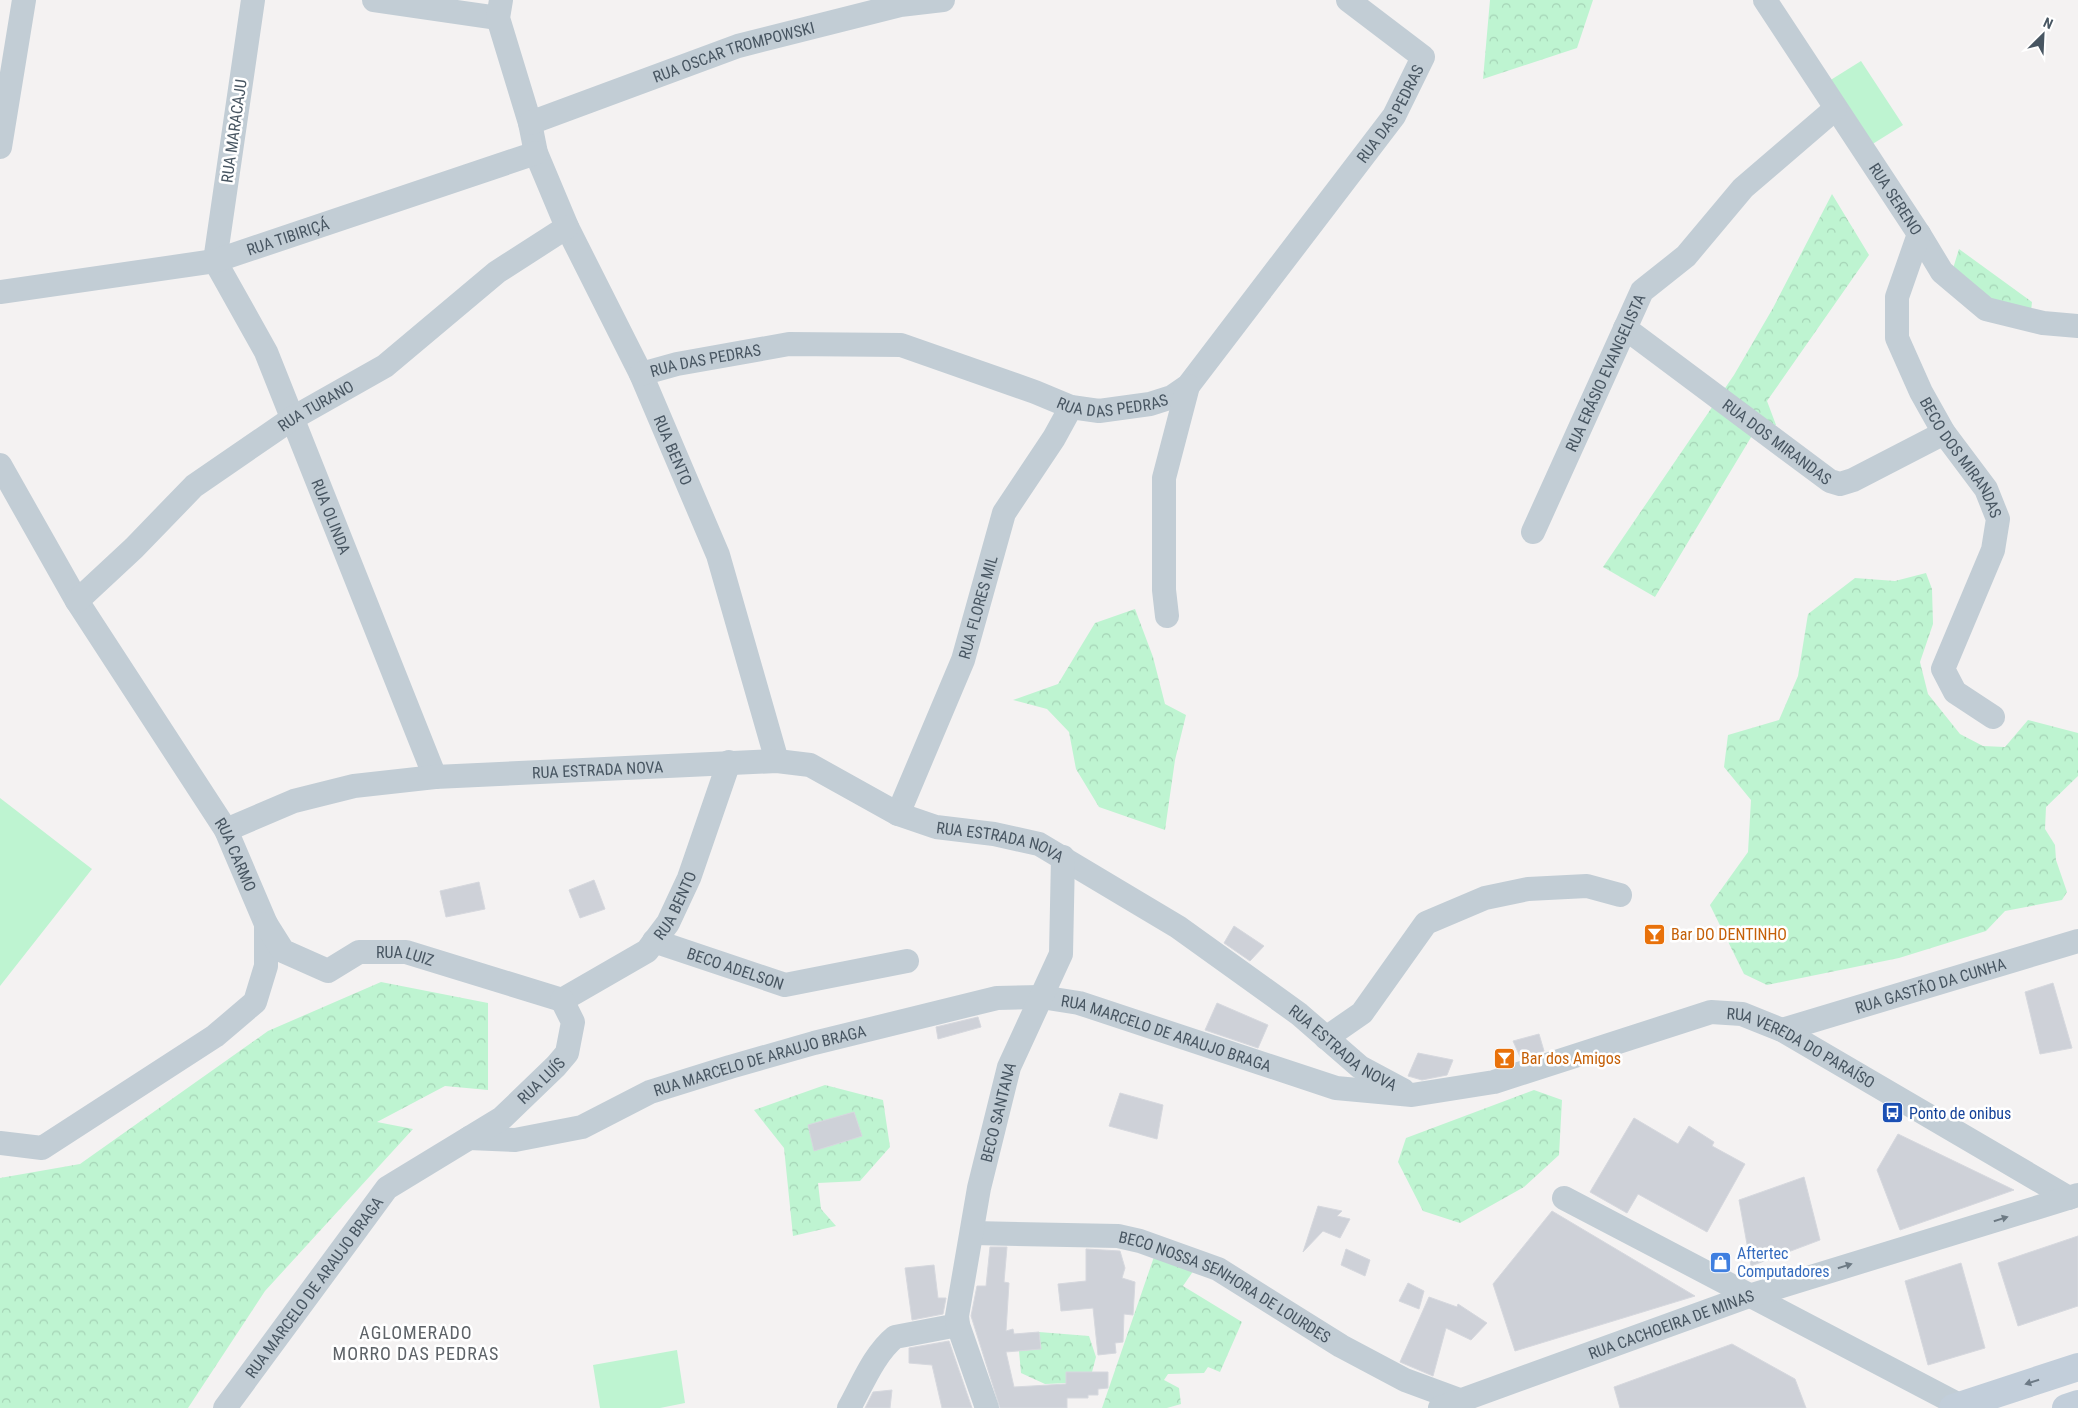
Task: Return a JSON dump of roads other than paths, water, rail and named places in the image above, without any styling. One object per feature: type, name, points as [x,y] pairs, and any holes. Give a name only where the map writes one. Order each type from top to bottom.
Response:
[{"type":"main road","points":[[1956,1407],[2078,1367]]},
{"type":"main road","points":[[2066,1408],[2078,1404]]},
{"type":"street","points":[[0,148],[24,0]]},
{"type":"street","name":"RUA MARACAJU","points":[[215,261],[253,0]]},
{"type":"street","points":[[374,0],[500,9],[536,153]]},
{"type":"street","name":"RUA OSCAR TROMPOWSKI","points":[[530,123],[738,46],[900,2],[944,0]]},
{"type":"street","name":"RUA DAS PEDRAS","points":[[641,374],[677,364],[789,344],[901,345],[1035,392],[1070,407],[1099,411],[1150,404],[1172,397],[1188,386],[1394,116],[1423,57],[1348,0]]},
{"type":"street","name":"RUA SERENO","points":[[1765,0],[1835,109],[1920,234],[1942,272],[1986,308],[2043,323],[2078,326]]},
{"type":"street","name":"RUA ERÁSIO EVANGELISTA","points":[[1533,532],[1642,291],[1686,256],[1743,188],[1835,109]]},
{"type":"street","name":"RUA TIBIRIÇÁ","points":[[0,292],[215,261],[536,153]]},
{"type":"street","name":"RUA BENTO","points":[[536,153],[567,227],[641,374],[718,555],[777,761]]},
{"type":"street","name":"RUA TURANO","points":[[77,601],[134,548],[194,486],[293,418],[385,366],[497,272],[567,227]]},
{"type":"street","name":"BECO DOS MIRANDAS","points":[[1920,234],[1897,297],[1897,338],[1921,392],[1944,433],[1986,489],[1998,519],[1993,550],[1943,669],[1955,692],[1993,717]]},
{"type":"street","name":"RUA OLINDA","points":[[215,261],[266,352],[435,777]]},
{"type":"street","name":"RUA DOS MIRANDAS","points":[[1625,328],[1830,481],[1840,484],[1852,480],[1944,433]]},
{"type":"street","points":[[1167,616],[1164,590],[1164,478],[1188,386]]},
{"type":"street","name":"RUA FLORES MIL","points":[[898,814],[963,660],[1004,513],[1054,438],[1070,407]]},
{"type":"street","name":"RUA CARMO","points":[[0,466],[77,601],[226,830],[266,924],[266,966],[255,1002],[215,1036],[42,1148],[0,1142]]},
{"type":"street","name":"RUA ESTRADA NOVA","points":[[226,830],[294,801],[354,786],[435,777],[729,762],[777,761],[810,765],[898,814],[936,827],[994,834],[1039,844],[1063,857],[1178,927],[1299,1014],[1360,1067],[1412,1095],[1494,1082],[1711,1012]]},
{"type":"street","name":"RUA BENTO","points":[[562,1000],[647,951],[668,923],[689,878],[729,762]]},
{"type":"street","name":"BECO SANTANA","points":[[958,1325],[957,1316],[980,1188],[1009,1067],[1061,954],[1063,857]]},
{"type":"street","points":[[1326,1038],[1362,1013],[1426,923],[1485,898],[1528,889],[1587,886],[1620,895]]},
{"type":"street","name":"RUA LUIZ","points":[[266,924],[284,951],[328,971],[359,952],[406,952],[562,1000]]},
{"type":"street","name":"BECO ADELSON","points":[[654,941],[785,985],[906,960]]},
{"type":"street","name":"RUA GASTÃO DA CUNHA","points":[[1782,1030],[2078,941]]},
{"type":"street","name":"RUA MARCELO DE ARAUJO BRAGA","points":[[225,1408],[387,1188],[469,1138],[515,1140],[582,1127],[650,1092],[814,1043],[997,998],[1040,997],[1079,1002],[1336,1088],[1412,1095]]},
{"type":"street","name":"RUA LUÍS","points":[[469,1138],[502,1118],[567,1053],[574,1022],[562,1000]]},
{"type":"street","name":"RUA VEREDA DO PARAÍSO","points":[[1711,1012],[1742,1014],[1782,1030],[2073,1196]]},
{"type":"street","name":"RUA CACHOEIRA DE MINAS","points":[[1440,1408],[1749,1296],[2073,1196]]},
{"type":"street","points":[[1564,1198],[1956,1407]]},
{"type":"street","name":"BECO NOSSA SENHORA DE LOURDES","points":[[973,1233],[1118,1236],[1140,1241],[1218,1270],[1341,1346],[1405,1380],[1462,1401]]},
{"type":"street","points":[[849,1408],[888,1342],[895,1337],[958,1325],[987,1408]]},
{"type":"place","name":"Bar DO DENTINHO","points":[[1655,934]]},
{"type":"place","name":"Bar dos Amigos","points":[[1505,1058]]},
{"type":"place","name":"Ponto de onibus","points":[[1893,1113]]},
{"type":"place","name":"Aftertec Computadores","points":[[1721,1262]]},
{"type":"district","name":"AGLOMERADO MORRO DAS PEDRAS","points":[[416,1342]]}]
